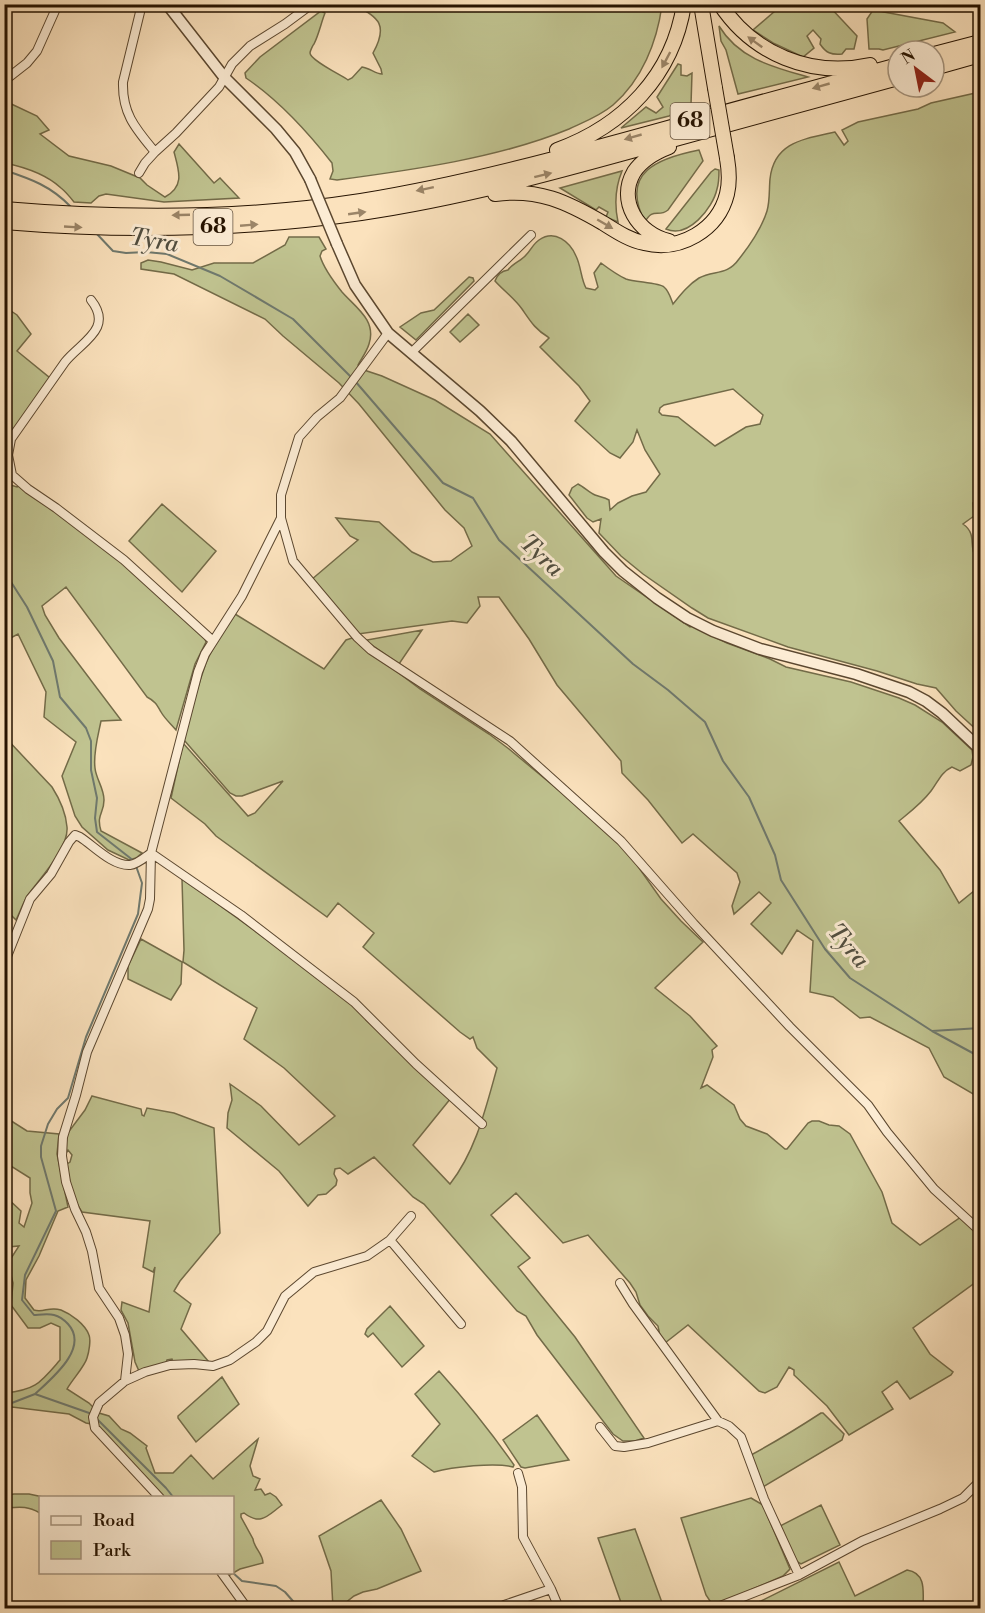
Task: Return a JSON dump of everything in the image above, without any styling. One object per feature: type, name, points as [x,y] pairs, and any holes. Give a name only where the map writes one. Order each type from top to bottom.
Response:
[{"type":"highway","points":[[482,177],[509,164],[542,156],[576,143],[619,117],[642,94],[663,65],[677,34],[684,4]]},
{"type":"highway","points":[[424,202],[454,202],[501,193],[533,193],[569,204],[626,236],[651,245],[668,245],[685,241],[707,227],[722,207],[728,187],[727,158],[701,4]]},
{"type":"highway","points":[[720,4],[736,26],[756,43],[792,61],[817,67],[841,68],[863,66],[886,60]]},
{"type":"highway","points":[[946,51],[981,42]]},
{"type":"highway","points":[[946,65],[981,55]]},
{"type":"highway","name":"68","points":[[4,209],[96,215],[236,213],[358,201],[482,177],[886,67]]},
{"type":"highway","name":"68","points":[[4,222],[175,229],[237,226],[351,214],[424,202],[509,183],[886,81]]},
{"type":"highway","points":[[685,241],[658,238],[642,227],[631,211],[628,198],[629,184],[638,167],[650,157],[672,145],[696,139],[715,128]]},
{"type":"street","points":[[4,81],[27,63],[37,51],[58,4]]},
{"type":"street","points":[[142,4],[123,81],[123,93],[131,121],[155,152]]},
{"type":"street","points":[[167,4],[206,57],[276,129],[295,152],[310,178],[355,285],[388,333],[480,411],[511,441],[604,552],[623,571],[657,598],[687,618],[713,631],[760,649],[856,674],[909,692],[942,713],[981,749]]},
{"type":"street","points":[[139,173],[155,152],[219,87],[232,64],[250,46],[312,4]]},
{"type":"street","points":[[411,353],[531,235]]},
{"type":"street","points":[[91,300],[98,311],[99,320],[96,330],[90,339],[65,362],[11,439],[8,455],[12,475],[124,560],[213,641]]},
{"type":"street","points":[[388,333],[340,398],[317,417],[299,437],[281,495],[281,518],[293,561],[357,637],[372,650],[510,741],[621,841],[790,1027],[868,1106],[933,1189],[981,1231]]},
{"type":"street","points":[[125,1381],[128,1354],[125,1335],[119,1318],[99,1288],[92,1251],[66,1182],[62,1156],[67,1121],[87,1052],[148,909],[151,853],[198,672],[205,654],[242,596],[281,518]]},
{"type":"street","points":[[4,963],[30,899],[51,873],[75,835],[120,863],[131,865],[151,853]]},
{"type":"street","points":[[151,853],[241,915],[354,1002],[416,1064],[482,1124]]},
{"type":"street","points":[[159,1496],[95,1428],[93,1417],[99,1404],[125,1381],[145,1372],[170,1365],[213,1366],[230,1360],[256,1342],[267,1331],[285,1296],[314,1272],[367,1256],[390,1240],[411,1216]]},
{"type":"street","points":[[390,1240],[461,1324]]},
{"type":"street","points":[[620,1283],[718,1421],[729,1426],[741,1437],[764,1498],[799,1575]]},
{"type":"street","points":[[600,1427],[615,1446],[624,1447],[648,1443],[718,1421]]},
{"type":"street","points":[[518,1473],[522,1486],[523,1537],[559,1608]]},
{"type":"street","points":[[715,1608],[799,1575],[862,1541],[940,1509],[963,1498],[981,1481]]},
{"type":"street","points":[[222,1574],[247,1608]]},
{"type":"street","points":[[504,1605],[550,1589]]},
{"type":"green space","points":[[662,4],[652,46],[640,72],[623,95],[597,116],[569,129],[514,148],[455,162],[337,180],[330,179],[333,171],[332,163],[313,139],[282,107],[246,78],[245,73],[260,57],[321,11],[325,13],[310,51],[311,56],[348,80],[362,67],[382,74],[373,53],[380,36],[379,23],[370,14],[354,5]]},
{"type":"green space","points":[[782,5],[828,5],[857,36],[854,49],[846,49],[842,54],[829,53],[824,50],[820,44],[821,39],[813,30],[807,36],[814,48],[803,57],[773,43],[753,30]]},
{"type":"green space","points":[[873,10],[943,23],[955,32],[927,39],[886,39],[886,49],[869,49],[867,19]]},
{"type":"green space","points":[[719,26],[736,46],[747,54],[770,65],[808,77],[738,94],[726,50],[721,41]]},
{"type":"green space","points":[[678,64],[681,65],[681,75],[687,76],[692,73],[691,105],[669,116],[621,128],[646,107],[656,113],[663,107],[657,97]]},
{"type":"green space","points":[[980,92],[980,494],[973,503],[974,516],[963,524],[970,532],[973,552],[980,564],[980,733],[936,688],[788,647],[708,618],[643,574],[621,556],[599,533],[601,519],[593,522],[587,518],[569,495],[572,488],[578,484],[593,494],[609,500],[610,510],[632,496],[646,492],[660,474],[645,450],[637,430],[633,442],[620,458],[610,453],[575,421],[590,401],[579,386],[540,347],[549,338],[536,328],[519,305],[495,281],[503,271],[508,270],[524,257],[535,243],[551,236],[561,239],[570,246],[578,260],[586,288],[595,290],[598,287],[594,273],[601,263],[626,279],[664,287],[673,304],[699,278],[730,268],[747,248],[765,217],[773,167],[777,157],[784,150],[802,140],[835,132],[844,145],[848,141],[842,130],[858,122],[918,109],[931,103]],"holes":[[[733,389],[763,415],[760,424],[746,427],[715,446],[678,417],[662,415],[659,412],[664,405]]]},
{"type":"green space","points":[[5,101],[37,116],[49,130],[40,134],[69,156],[111,166],[140,178],[165,197],[176,188],[178,183],[179,172],[174,152],[179,144],[214,183],[220,178],[239,198],[164,202],[106,194],[99,196],[91,203],[74,202],[55,183],[42,175],[5,163]]},
{"type":"green space","points":[[699,150],[703,161],[668,210],[651,215],[645,222],[638,205],[637,191],[640,179],[657,163]]},
{"type":"green space","points":[[715,169],[719,170],[718,187],[705,213],[683,230],[666,229],[711,172]]},
{"type":"green space","points":[[622,171],[616,196],[618,222],[606,217],[608,212],[599,207],[596,210],[560,188]]},
{"type":"green space","points":[[289,237],[319,237],[326,249],[320,256],[327,270],[367,321],[371,335],[366,352],[358,365],[435,400],[490,434],[616,576],[690,627],[727,643],[786,667],[851,682],[915,705],[942,722],[972,750],[971,765],[960,771],[952,767],[948,769],[924,799],[899,821],[940,870],[959,903],[980,886],[980,1098],[944,1077],[929,1048],[870,1017],[860,1018],[833,997],[810,992],[813,941],[797,930],[782,954],[751,924],[771,903],[759,892],[734,914],[732,906],[740,882],[737,873],[693,834],[682,843],[648,800],[622,773],[621,761],[557,685],[529,639],[499,597],[478,597],[480,606],[467,623],[452,621],[358,634],[311,580],[358,540],[350,536],[336,518],[379,522],[412,552],[433,562],[451,561],[472,546],[464,528],[445,510],[359,404],[339,383],[265,319],[174,274],[141,269],[141,263],[148,260],[192,270],[214,263],[253,263],[285,245]]},
{"type":"green space","points":[[469,277],[474,281],[416,340],[400,327],[421,313],[434,310]]},
{"type":"green space","points":[[5,307],[17,315],[31,334],[17,351],[50,378],[5,446]]},
{"type":"green space","points":[[468,314],[479,325],[460,342],[450,332]]},
{"type":"green space","points":[[4,483],[19,486],[107,546],[205,639],[206,642],[195,664],[176,730],[164,717],[156,703],[147,697],[66,587],[42,606],[59,638],[121,720],[101,721],[97,739],[95,768],[104,800],[100,825],[101,831],[142,853],[136,858],[129,860],[108,850],[82,827],[75,816],[62,776],[76,742],[44,717],[46,692],[18,634],[5,641]]},
{"type":"green space","points":[[162,504],[216,551],[182,592],[129,541]]},
{"type":"green space","points":[[235,614],[324,669],[346,640],[352,638],[420,689],[509,749],[627,851],[661,899],[703,942],[655,988],[690,1016],[717,1046],[712,1050],[713,1057],[701,1088],[707,1085],[734,1105],[746,1126],[767,1134],[785,1149],[812,1121],[839,1126],[850,1134],[882,1192],[892,1223],[920,1245],[961,1217],[980,1236],[980,1279],[913,1328],[930,1354],[953,1372],[951,1375],[910,1399],[897,1381],[882,1392],[893,1409],[849,1435],[827,1406],[794,1375],[794,1370],[789,1367],[777,1387],[765,1393],[759,1391],[688,1325],[665,1343],[660,1336],[658,1326],[640,1305],[630,1283],[588,1235],[563,1243],[516,1193],[491,1215],[530,1258],[518,1267],[575,1337],[644,1438],[623,1441],[613,1434],[537,1335],[526,1316],[517,1311],[424,1204],[413,1197],[374,1157],[348,1174],[340,1168],[335,1169],[336,1185],[326,1194],[318,1195],[308,1206],[279,1171],[227,1128],[232,1100],[230,1084],[261,1106],[299,1145],[335,1116],[284,1068],[244,1039],[257,1008],[183,962],[182,879],[345,999],[367,1017],[366,1020],[451,1098],[413,1145],[450,1184],[473,1143],[497,1068],[477,1048],[473,1037],[470,1039],[460,1032],[363,947],[374,933],[338,903],[327,917],[216,836],[205,824],[171,798],[183,743],[248,816],[255,813],[283,781],[242,796],[236,796],[230,793],[184,740],[206,663]]},
{"type":"green space","points":[[422,630],[399,664],[367,640]]},
{"type":"green space","points":[[4,736],[52,787],[62,806],[67,827],[59,853],[28,895],[16,920],[5,909]]},
{"type":"green space","points":[[141,939],[182,962],[181,984],[171,1000],[128,979],[128,966]]},
{"type":"green space","points":[[92,1096],[141,1109],[144,1116],[147,1108],[174,1113],[214,1128],[220,1233],[174,1291],[191,1304],[181,1329],[209,1362],[173,1362],[172,1359],[139,1371],[135,1362],[128,1323],[121,1310],[122,1302],[149,1312],[155,1267],[153,1272],[143,1267],[150,1221],[82,1212],[76,1201],[67,1164],[72,1155],[68,1150],[65,1155],[67,1134],[85,1110]]},
{"type":"green space","points":[[5,1117],[27,1131],[59,1134],[57,1154],[68,1207],[58,1211],[26,1280],[25,1298],[34,1310],[57,1309],[69,1314],[81,1323],[89,1335],[90,1346],[86,1361],[67,1389],[89,1403],[99,1413],[109,1416],[121,1429],[147,1446],[155,1473],[173,1473],[191,1455],[213,1479],[258,1439],[250,1466],[253,1476],[260,1479],[255,1490],[261,1489],[265,1495],[270,1493],[282,1505],[260,1519],[241,1514],[263,1563],[234,1572],[234,1496],[163,1496],[97,1425],[86,1423],[69,1414],[12,1407],[5,1409],[5,1393],[24,1390],[37,1384],[60,1360],[60,1327],[51,1323],[40,1328],[28,1328],[11,1305],[13,1283],[8,1263],[19,1246],[5,1249],[5,1174],[10,1178],[6,1197],[21,1211],[19,1223],[24,1227],[32,1203],[30,1178],[11,1166],[5,1167]]},
{"type":"green space","points":[[390,1306],[424,1346],[402,1367],[373,1333],[368,1337],[365,1334],[367,1329]]},
{"type":"green space","points":[[439,1371],[469,1405],[514,1465],[513,1467],[474,1466],[434,1472],[412,1456],[440,1424],[415,1394]]},
{"type":"green space","points":[[222,1377],[239,1404],[196,1442],[178,1416]]},
{"type":"green space","points":[[821,1413],[844,1434],[842,1440],[763,1487],[751,1455]]},
{"type":"green space","points":[[537,1415],[569,1460],[521,1467],[503,1440]]},
{"type":"green space","points":[[8,1495],[39,1496],[39,1513],[24,1507],[6,1508],[5,1500]]},
{"type":"green space","points":[[751,1498],[763,1505],[790,1569],[783,1576],[718,1604],[712,1604],[706,1595],[681,1518]]},
{"type":"green space","points":[[381,1500],[401,1529],[421,1571],[377,1589],[363,1592],[339,1608],[333,1608],[331,1571],[319,1536]]},
{"type":"green space","points":[[821,1505],[840,1545],[801,1564],[796,1561],[780,1526]]},
{"type":"green space","points":[[635,1529],[664,1608],[623,1608],[598,1538]]},
{"type":"green space","points":[[839,1562],[855,1596],[907,1570],[913,1572],[921,1579],[923,1608],[741,1608],[761,1601]]},
{"type":"waterway","name":"Tyra","points":[[4,170],[40,184],[71,207]]},
{"type":"waterway","name":"Tyra","points":[[96,233],[113,251],[167,254],[220,276],[293,319],[351,377]]},
{"type":"waterway","name":"Tyra","points":[[355,381],[443,483],[473,498],[499,540],[633,664],[705,722],[723,761],[749,797],[775,855],[781,880],[825,949],[850,978],[932,1031],[980,1057]]},
{"type":"waterway","points":[[4,571],[27,607],[53,661],[60,697],[86,728],[91,741],[91,770],[97,798],[95,818],[97,832],[134,861]]},
{"type":"waterway","points":[[92,1414],[35,1394],[66,1362],[74,1343],[74,1333],[64,1320],[56,1316],[34,1315],[22,1300],[25,1275],[56,1211],[41,1157],[41,1146],[48,1124],[57,1109],[68,1098],[86,1037],[138,914],[142,883],[136,866]]},
{"type":"waterway","points":[[932,1031],[980,1028]]},
{"type":"waterway","points":[[4,1406],[35,1394]]},
{"type":"waterway","points":[[96,1418],[172,1496]]},
{"type":"waterway","points":[[234,1574],[242,1581],[276,1586],[285,1592],[299,1608]]}]
